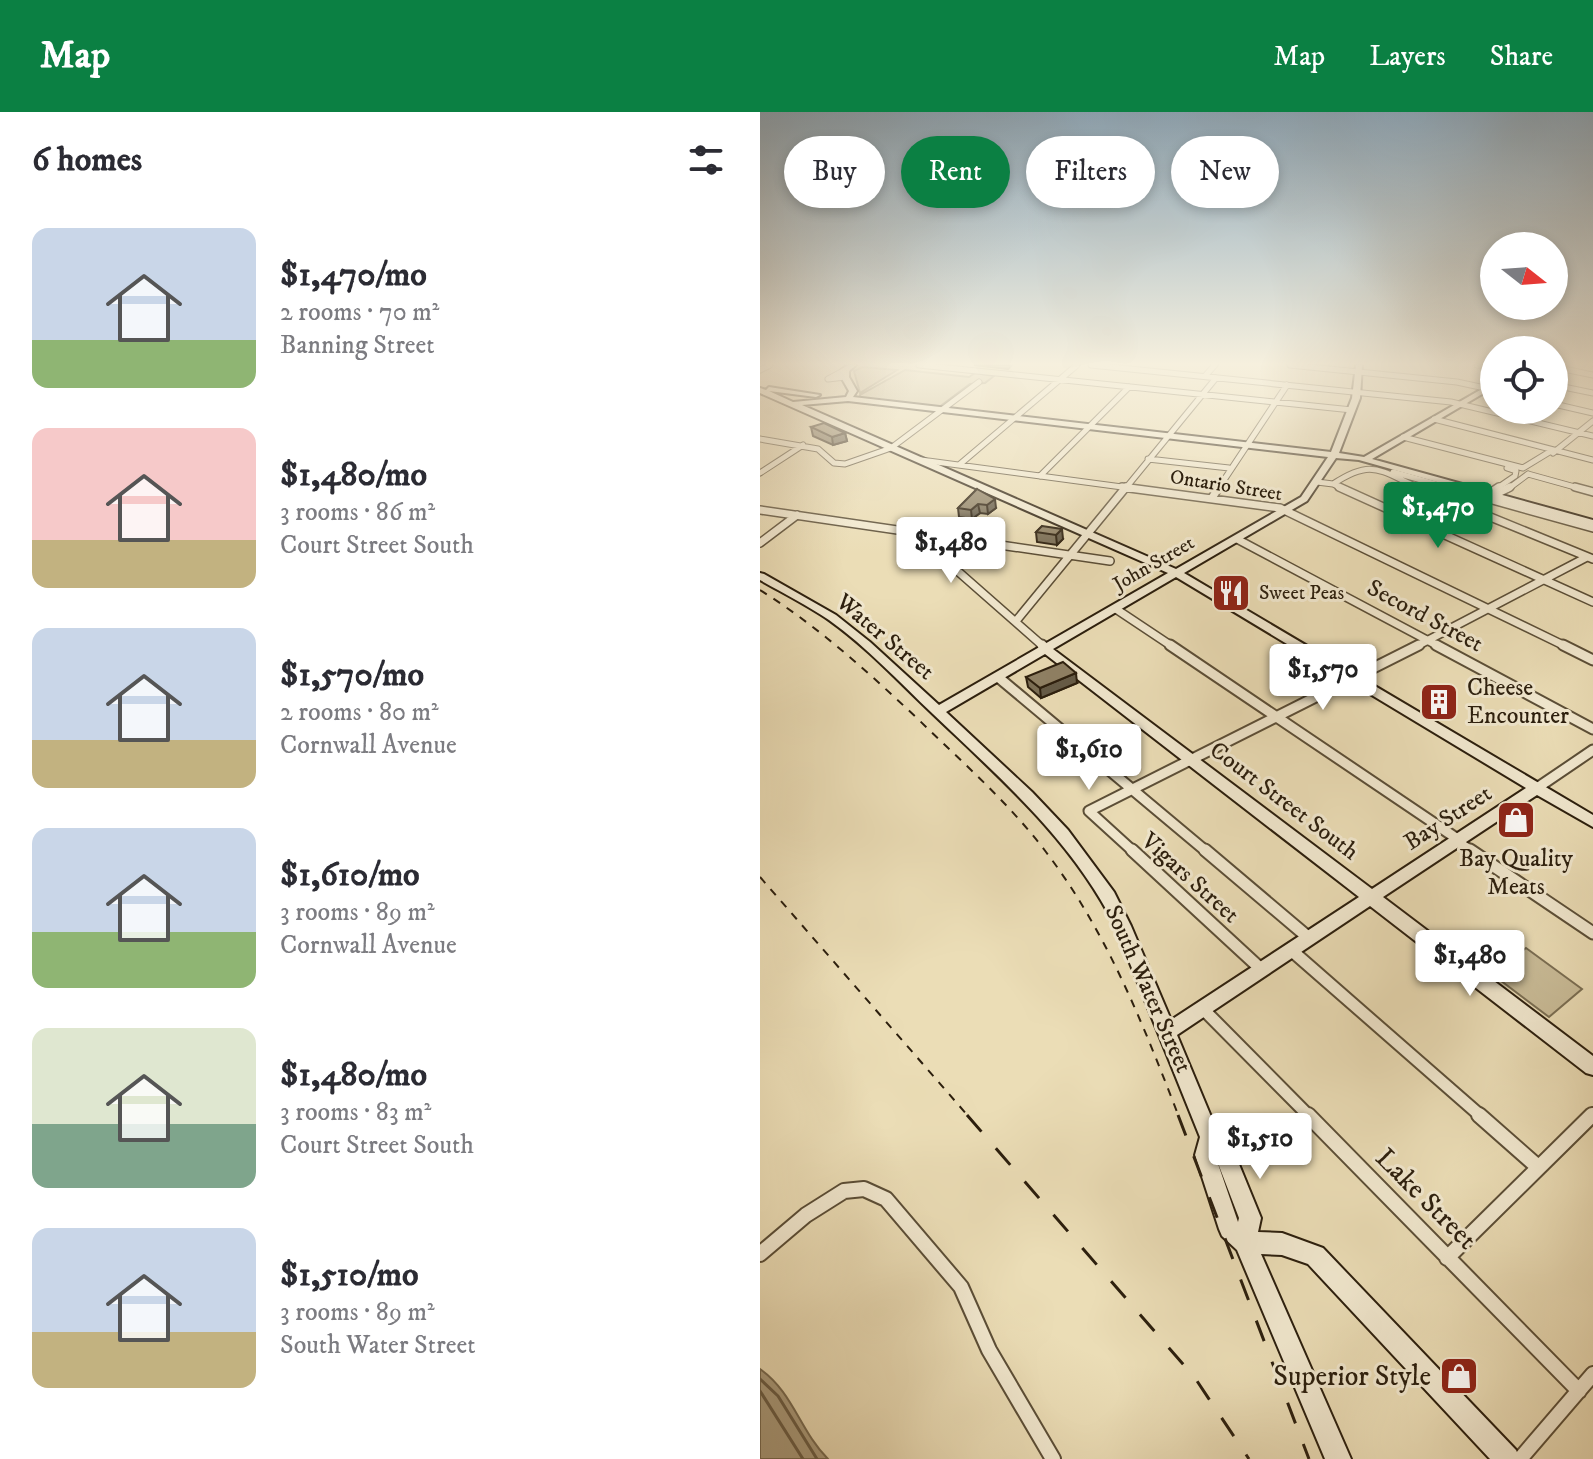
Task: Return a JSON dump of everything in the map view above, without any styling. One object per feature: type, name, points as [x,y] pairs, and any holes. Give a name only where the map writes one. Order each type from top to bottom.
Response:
[{"type":"main road","points":[[845,428],[1177,573],[1593,822]]},
{"type":"main road","points":[[1088,428],[1366,459],[1593,525]]},
{"type":"main road","name":"John Street","points":[[939,710],[1304,499],[1333,455],[1344,428]]},
{"type":"main road","points":[[1366,459],[1419,428]]},
{"type":"main road","name":"Water Street","points":[[760,576],[832,617],[939,710]]},
{"type":"main road","name":"Court Street South","points":[[1046,649],[1593,1067]]},
{"type":"main road","name":"South Water Street","points":[[939,710],[1027,795],[1079,854],[1123,926],[1210,1137],[1205,1155],[1230,1229],[1245,1242],[1338,1459]]},
{"type":"main road","name":"Bay Street","points":[[1168,1031],[1537,788]]},
{"type":"main road","points":[[1245,1242],[1282,1244],[1315,1256],[1507,1459]]},
{"type":"street","points":[[760,439],[818,449],[838,464],[891,448],[918,428]]},
{"type":"street","points":[[959,465],[1003,428]]},
{"type":"street","points":[[1040,476],[1088,428]]},
{"type":"street","points":[[1016,621],[1174,428]]},
{"type":"street","points":[[1212,498],[1258,428]]},
{"type":"street","points":[[1468,428],[1593,460]]},
{"type":"street","points":[[1561,428],[1593,436]]},
{"type":"street","points":[[1525,470],[1502,493],[1494,495],[1493,491],[1515,476],[1555,451],[1584,428]]},
{"type":"street","points":[[1402,438],[1593,490]]},
{"type":"street","points":[[760,473],[803,445]]},
{"type":"street","points":[[1148,459],[1229,468]]},
{"type":"street","name":"Ontario Street","points":[[917,460],[1212,498],[1286,511],[1593,660]]},
{"type":"street","points":[[1333,484],[1362,467],[1386,473],[1589,556]]},
{"type":"street","points":[[1525,470],[1538,477],[1593,490]]},
{"type":"street","points":[[1386,473],[1409,475],[1593,525]]},
{"type":"street","points":[[1317,482],[1333,484],[1593,602]]},
{"type":"street","points":[[760,510],[1110,561]]},
{"type":"street","points":[[760,543],[797,515]]},
{"type":"street","name":"Court Street South","points":[[920,533],[920,538],[1046,649]]},
{"type":"street","name":"Secord Street","points":[[1237,539],[1593,729]]},
{"type":"street","points":[[1132,789],[1428,641],[1589,556]]},
{"type":"street","points":[[1116,609],[1593,933]]},
{"type":"street","points":[[998,677],[1309,938]]},
{"type":"street","name":"Bay Street","points":[[1537,788],[1593,750]]},
{"type":"street","name":"Vigars Street","points":[[1132,789],[1089,811],[1262,970]]},
{"type":"street","points":[[1291,950],[1538,1167]]},
{"type":"street","name":"Lake Street","points":[[1204,1010],[1579,1391]]},
{"type":"street","points":[[1447,1258],[1593,1114]]},
{"type":"street","points":[[760,1254],[828,1199],[844,1191],[870,1190],[886,1199],[961,1287],[989,1350],[1053,1459]]},
{"type":"street","points":[[1520,1459],[1593,1374]]},
{"type":"shaded area","points":[[1526,948],[1582,989],[1549,1017],[1492,974]]},
{"type":"water","points":[[760,1369],[781,1389],[828,1459],[760,1459]]},
{"type":"building","points":[[813,428],[834,428],[845,433],[832,437]]},
{"type":"building","points":[[977,489],[995,499],[987,505],[978,504],[971,510],[958,508]]},
{"type":"building","points":[[1042,526],[1062,529],[1056,535],[1036,532]]},
{"type":"building","points":[[1063,662],[1076,673],[1040,688],[1026,677]]},
{"type":"building","points":[[1444,687],[1451,691],[1442,696],[1455,703],[1446,708],[1426,697]]},
{"type":"railway","points":[[760,590],[823,635],[882,685],[1032,834],[1068,883],[1105,946],[1137,1013],[1179,1117]]},
{"type":"railway","points":[[760,877],[969,1117]]},
{"type":"railway","points":[[967,1115],[1195,1378],[1249,1459]]},
{"type":"railway","points":[[1178,1115],[1309,1459]]},
{"type":"place","name":"Sweet Peas","points":[[1231,593]]},
{"type":"place","name":"Cheese Encounter","points":[[1439,702]]},
{"type":"place","name":"Bay Quality Meats","points":[[1516,820]]},
{"type":"place","name":"Superior Style","points":[[1459,1376]]}]
